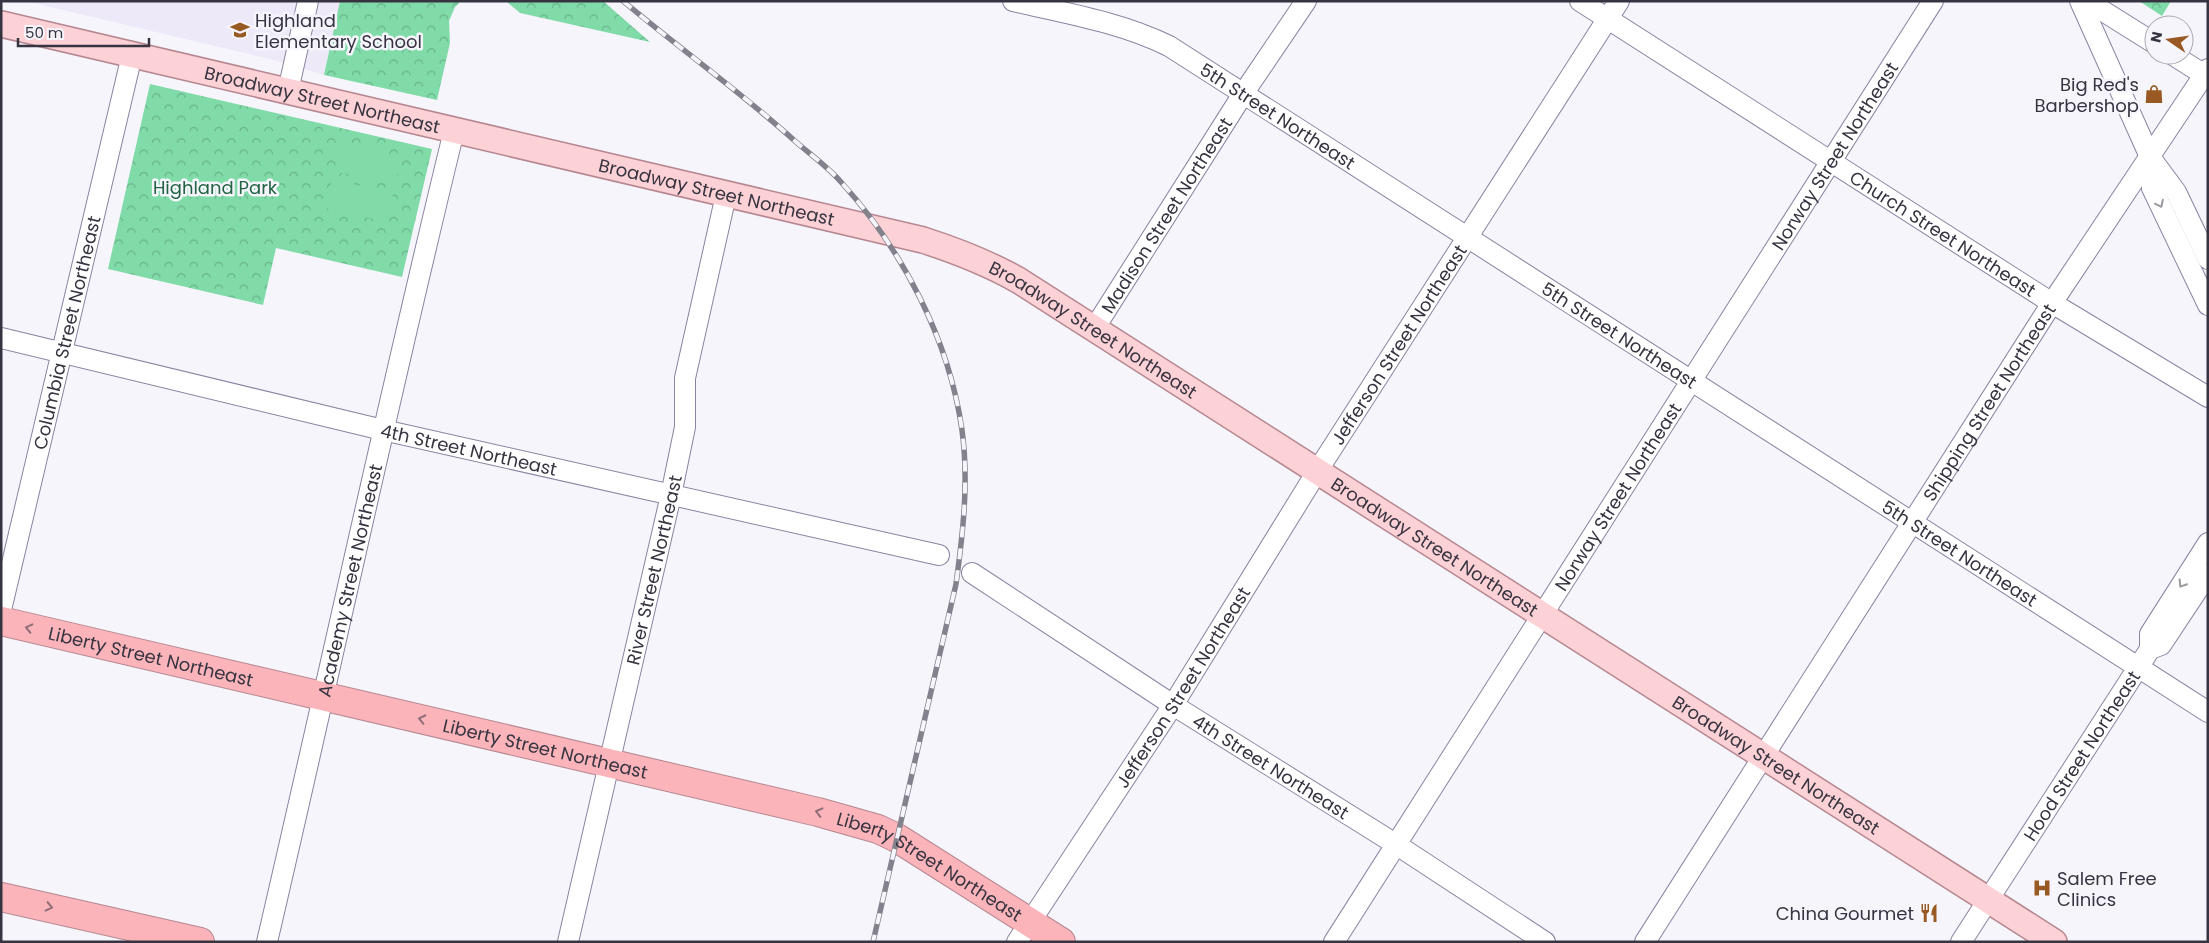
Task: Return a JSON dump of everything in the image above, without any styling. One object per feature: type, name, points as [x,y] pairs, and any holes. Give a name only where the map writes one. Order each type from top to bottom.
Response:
[{"type":"highway","name":"Liberty Street Northeast","points":[[1,621],[818,812],[878,829],[897,838],[1023,932],[1061,942]]},
{"type":"highway","points":[[1,897],[200,942]]},
{"type":"main road","name":"Broadway Street Northeast","points":[[1,24],[923,240],[962,252],[1018,280],[2054,942]]},
{"type":"street","points":[[288,91],[308,1]]},
{"type":"street","name":"5th Street Northeast","points":[[1013,1],[1141,32],[1168,46],[2208,712]]},
{"type":"street","name":"Madison Street Northeast","points":[[1094,329],[1243,94],[1306,1]]},
{"type":"street","name":"Church Street Northeast","points":[[1580,1],[2052,303],[2208,397]]},
{"type":"street","name":"Jefferson Street Northeast","points":[[1023,932],[1173,705],[1318,470],[1619,1]]},
{"type":"street","name":"Norway Street Northeast","points":[[1334,942],[1933,1]]},
{"type":"street","points":[[2080,1],[2150,157],[2176,192],[2208,260]]},
{"type":"street","points":[[2087,1],[2144,37]]},
{"type":"street","name":"Columbia Street Northeast","points":[[1,610],[132,55]]},
{"type":"street","points":[[2190,65],[2206,74]]},
{"type":"street","name":"Shipping Street Northeast","points":[[1645,942],[2052,303],[2206,74]]},
{"type":"street","name":"Academy Street Northeast","points":[[266,942],[324,696],[383,430],[454,131]]},
{"type":"street","points":[[2150,157],[2152,188],[2208,305]]},
{"type":"street","name":"River Street Northeast","points":[[568,942],[611,763],[671,494],[685,427],[685,378],[726,195]]},
{"type":"street","name":"4th Street Northeast","points":[[1,338],[383,430],[939,556]]},
{"type":"street","points":[[2150,649],[2150,634],[2208,543]]},
{"type":"street","name":"4th Street Northeast","points":[[972,573],[1173,705],[1397,845],[1545,942]]},
{"type":"street","name":"Hood Street Northeast","points":[[1961,942],[2150,649],[2162,645],[2208,574]]},
{"type":"shaded area","name":"Highland Elementary School","points":[[25,1],[340,1],[324,75],[270,59]]},
{"type":"green space","points":[[340,1],[461,1],[455,7],[449,21],[450,43],[437,100],[324,75]]},
{"type":"green space","points":[[506,1],[603,1],[650,42],[520,13]]},
{"type":"green space","points":[[2139,1],[2171,1],[2163,15]]},
{"type":"green space","name":"Highland Park","points":[[150,84],[432,149],[402,277],[276,248],[263,305],[108,269]]},
{"type":"green space","points":[[341,142],[402,157],[395,185],[334,171]]},
{"type":"green space","points":[[332,179],[393,194],[387,222],[325,208]]},
{"type":"railway","points":[[623,1],[754,106],[825,166],[863,208],[884,236],[920,297],[934,329],[956,396],[962,430],[965,468],[963,526],[956,584],[873,942]]},
{"type":"place","name":"Highland Elementary School","points":[[240,30]]},
{"type":"place","name":"Big Red's Barbershop","points":[[2154,94]]},
{"type":"place","name":"Salem Free Clinics","points":[[2042,888]]},
{"type":"place","name":"China Gourmet","points":[[1929,913]]}]
